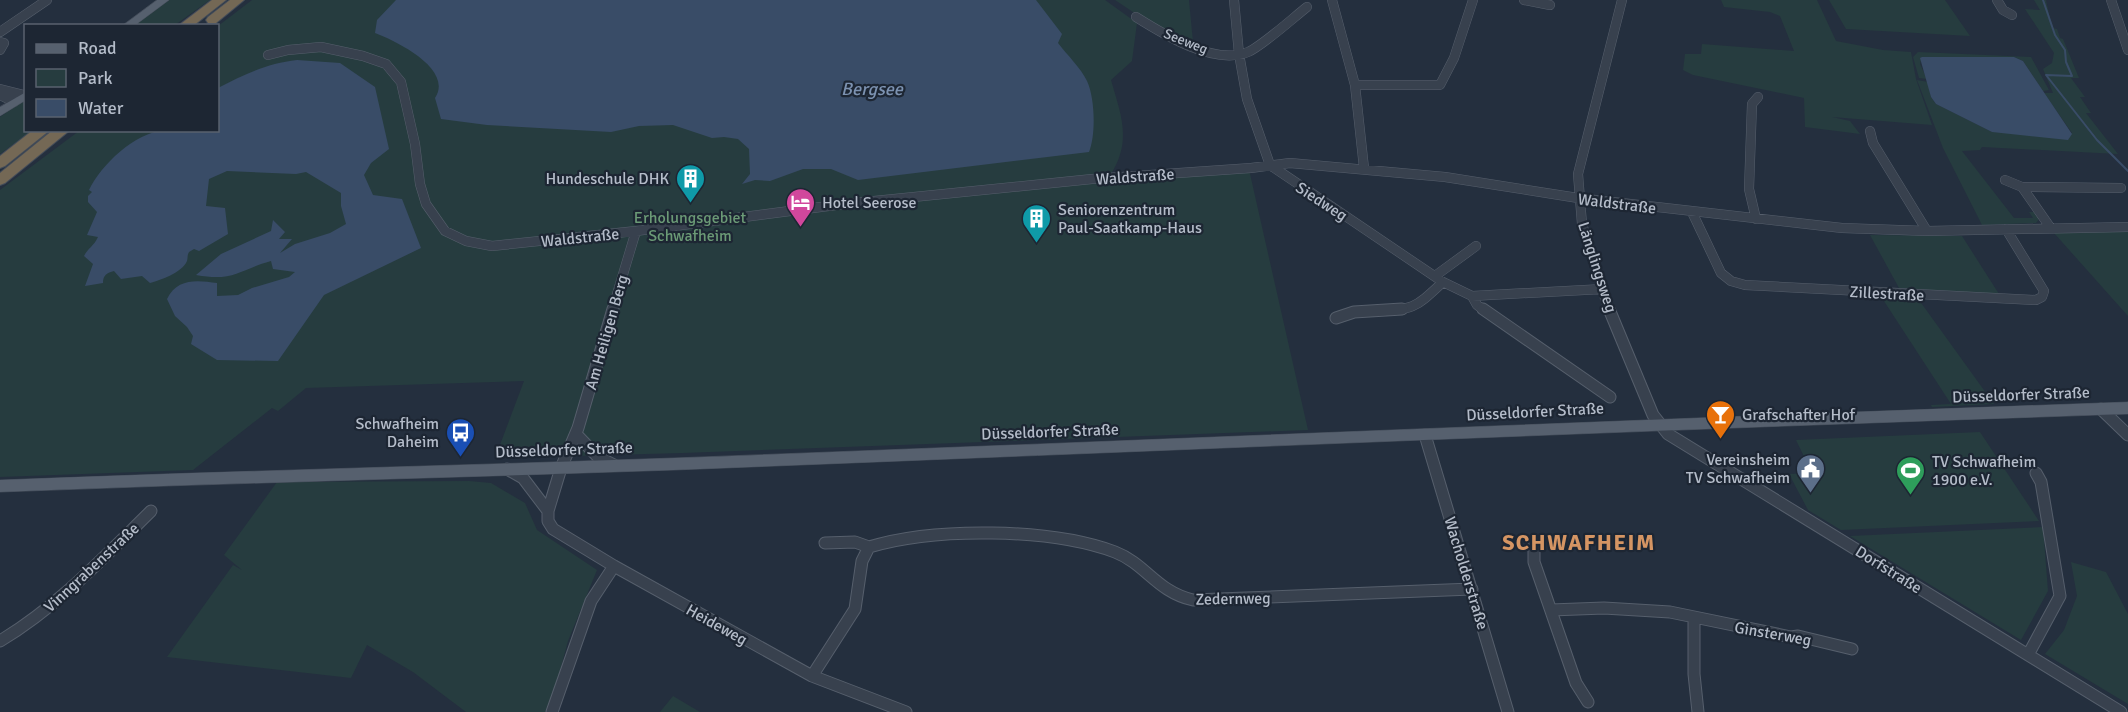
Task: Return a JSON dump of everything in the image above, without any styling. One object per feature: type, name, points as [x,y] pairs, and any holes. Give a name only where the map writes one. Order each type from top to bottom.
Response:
[{"type":"highway","points":[[187,24],[220,0]]},
{"type":"highway","points":[[207,24],[238,0]]},
{"type":"highway","points":[[0,163],[40,132]]},
{"type":"highway","points":[[0,180],[60,132]]},
{"type":"main road","points":[[130,24],[164,0]]},
{"type":"main road","points":[[0,112],[24,96]]},
{"type":"main road","name":"Düsseldorfer Straße","points":[[0,486],[280,475],[561,468],[1659,424],[2128,408]]},
{"type":"street","points":[[0,32],[47,0]]},
{"type":"street","points":[[1234,0],[1239,54],[1247,99],[1270,165]]},
{"type":"street","points":[[1332,0],[1355,85],[1364,168]]},
{"type":"street","points":[[1355,85],[1440,85],[1448,71],[1473,0]]},
{"type":"street","points":[[1524,0],[1550,5]]},
{"type":"street","name":"Länglingsweg","points":[[1622,0],[1578,174],[1578,198],[1584,228],[1603,289],[1627,354],[1659,424]]},
{"type":"street","points":[[1997,0],[2003,10],[2012,15]]},
{"type":"street","points":[[2111,0],[2128,50]]},
{"type":"street","points":[[1239,54],[1248,52],[1307,8]]},
{"type":"street","name":"Seeweg","points":[[1136,17],[1197,48],[1210,52],[1239,54]]},
{"type":"street","points":[[2118,23],[2128,26]]},
{"type":"street","points":[[0,42],[4,43],[0,50]]},
{"type":"street","name":"Waldstraße","points":[[268,55],[288,50],[321,47],[363,56],[386,64],[400,82],[426,204],[445,231],[466,241],[492,246],[636,231],[844,204],[1290,163],[1445,177],[1578,198],[1842,228],[1927,231],[2128,227]]},
{"type":"street","points":[[0,89],[24,95]]},
{"type":"street","points":[[0,95],[14,102]]},
{"type":"street","points":[[1756,219],[1749,189],[1752,104],[1758,97]]},
{"type":"street","points":[[1870,131],[1872,143],[1927,231]]},
{"type":"street","name":"Siedweg","points":[[1270,165],[1460,292],[1472,296],[1603,289]]},
{"type":"street","points":[[2005,180],[2022,187],[2121,188]]},
{"type":"street","points":[[2022,187],[2050,227]]},
{"type":"street","name":"Zillestraße","points":[[1692,212],[1721,273],[1731,281],[1745,285],[2036,300],[2042,297],[2044,291],[2006,229]]},
{"type":"street","name":"Am Heiligen Berg","points":[[561,468],[576,434],[636,231]]},
{"type":"street","points":[[1336,318],[1354,312],[1408,309],[1419,304],[1439,279],[1476,246]]},
{"type":"street","name":"Siedweg","points":[[1472,296],[1477,305],[1610,397]]},
{"type":"street","name":"Düsseldorfer Straße","points":[[2101,409],[2128,435]]},
{"type":"street","name":"Dorfstraße","points":[[1659,424],[1707,459],[2121,712]]},
{"type":"street","points":[[576,434],[598,457],[614,465]]},
{"type":"street","name":"Wacholderstraße","points":[[1425,435],[1508,712]]},
{"type":"street","points":[[548,510],[561,468]]},
{"type":"street","name":"Heideweg","points":[[507,469],[523,478],[548,510],[548,521],[553,529],[614,566],[812,676],[906,712]]},
{"type":"street","points":[[2028,655],[2060,597],[2041,482],[2036,473]]},
{"type":"street","name":"Vinngrabenstraße","points":[[0,641],[32,622],[70,591],[151,512]]},
{"type":"street","name":"Zedernweg","points":[[825,543],[855,542],[868,547],[884,540],[978,535],[1032,536],[1074,542],[1116,553],[1127,559],[1166,592],[1193,600],[1472,589]]},
{"type":"street","points":[[1534,544],[1534,562],[1576,683],[1588,702]]},
{"type":"street","points":[[812,676],[855,609],[862,561],[868,547]]},
{"type":"street","points":[[552,712],[591,602],[614,566]]},
{"type":"street","name":"Ginsterweg","points":[[1551,610],[1629,609],[1670,612],[1791,637],[1797,636],[1851,649]]},
{"type":"street","points":[[1694,618],[1694,674],[1698,712]]},
{"type":"green space","points":[[169,0],[210,0],[176,24],[136,24]]},
{"type":"green space","name":"Erholungsgebiet Schwafheim","points":[[252,0],[1105,0],[1137,23],[1132,61],[1111,80],[1121,116],[1123,139],[1111,174],[1248,165],[1308,430],[495,458],[524,381],[306,388],[278,411],[272,408],[193,470],[0,477],[0,190],[78,132],[219,132],[219,25]]},
{"type":"green space","points":[[1115,0],[1189,0],[1193,42],[1148,22]]},
{"type":"green space","points":[[1721,0],[1817,0],[1836,41],[1883,50],[1911,52],[1916,79],[1932,125],[1832,117],[1850,121],[1860,134],[1805,127],[1804,98],[1693,75],[1683,70],[1685,54],[1701,54],[1702,44],[1794,51],[1780,16],[1770,12],[1724,7]]},
{"type":"green space","points":[[1829,0],[1945,0],[1970,36],[1846,29]]},
{"type":"green space","points":[[2034,0],[2046,0],[2052,28],[2057,29],[2060,38],[2063,39],[2079,78],[2071,78],[2085,97],[2080,97],[2091,113],[2086,113],[2118,154],[1982,147],[1980,150],[1962,151],[2014,218],[2033,218],[2029,212],[2034,212],[2039,219],[2036,223],[1982,225],[1943,148],[1917,80],[1928,82],[1931,97],[1936,104],[1992,132],[2072,133],[2044,93],[2053,93],[2043,69],[2052,63],[2054,53],[2025,9],[2040,10]]},
{"type":"green space","points":[[1918,52],[2031,57],[2049,90],[2043,91],[2023,61],[2014,57],[1922,57],[1920,64],[1927,79],[1919,78],[1913,57]]},
{"type":"green space","points":[[24,100],[24,132],[31,132],[0,154],[0,117]]},
{"type":"green space","points":[[2128,232],[2128,316],[2054,233]]},
{"type":"green space","points":[[1870,235],[1962,236],[1999,294],[1899,288]]},
{"type":"green space","points":[[1882,298],[1919,300],[1994,404],[1932,407],[1931,405],[1951,404]]},
{"type":"green space","name":"TV Schwafheim 1900 e.V.","points":[[1980,432],[2039,521],[1841,530],[1808,510],[1789,474],[1812,473],[1796,440]]},
{"type":"green space","points":[[469,481],[491,483],[525,503],[537,530],[597,570],[568,641],[557,682],[545,712],[466,712],[413,672],[367,645],[351,678],[167,657],[233,565],[242,570],[224,555],[277,482]]},
{"type":"green space","points":[[2043,527],[2048,591],[2021,640],[1850,536]]},
{"type":"green space","points":[[2071,562],[2106,572],[2128,614],[2128,704],[2045,654],[2064,630],[2077,596]]},
{"type":"green space","points":[[673,696],[700,712],[660,712]]},
{"type":"water","name":"Bergsee","points":[[396,0],[1036,0],[1062,34],[1058,43],[1078,66],[1090,88],[1094,127],[1091,145],[1089,152],[858,180],[831,169],[803,169],[770,181],[755,180],[742,184],[750,174],[749,149],[738,139],[712,138],[673,125],[639,126],[611,132],[487,125],[441,119],[435,98],[439,87],[437,77],[430,67],[408,49],[375,33],[377,20]]},
{"type":"water","points":[[2014,57],[2023,61],[2072,134],[2068,140],[1992,132],[1936,104],[1931,97],[1920,58]]},
{"type":"water","points":[[297,60],[340,63],[375,87],[389,149],[371,163],[364,175],[373,195],[402,199],[421,248],[324,295],[278,361],[217,360],[191,344],[193,336],[175,316],[167,299],[171,292],[182,284],[202,281],[217,283],[217,296],[238,295],[252,288],[289,277],[295,272],[273,269],[271,261],[228,276],[196,275],[221,254],[271,231],[273,220],[285,232],[279,239],[292,239],[280,253],[295,244],[330,233],[346,224],[341,206],[341,193],[306,172],[296,174],[227,171],[209,179],[206,206],[225,208],[228,234],[199,251],[194,249],[189,252],[187,261],[181,269],[159,280],[150,283],[142,276],[121,279],[114,271],[106,275],[103,283],[85,286],[93,264],[84,256],[98,237],[87,235],[97,212],[88,202],[88,196],[92,192],[89,190],[102,170],[120,151],[153,132],[219,132],[219,88],[246,74]]},
{"type":"waterway","points":[[2043,0],[2055,35],[2065,50],[2066,62],[2072,76],[2046,75],[2097,140],[2128,171]]},
{"type":"place","name":"Hundeschule DHK","points":[[690,204]]},
{"type":"place","name":"Hotel Seerose","points":[[801,228]]},
{"type":"place","name":"Seniorenzentrum Paul-Saatkamp-Haus","points":[[1037,244]]},
{"type":"place","name":"Grafschafter Hof","points":[[1721,440]]},
{"type":"place","name":"Schwafheim Daheim","points":[[460,458]]},
{"type":"place","name":"Vereinsheim TV Schwafheim","points":[[1811,494]]},
{"type":"place","name":"TV Schwafheim 1900 e.V.","points":[[1911,496]]},
{"type":"district","name":"SCHWAFHEIM","points":[[1579,542]]}]
